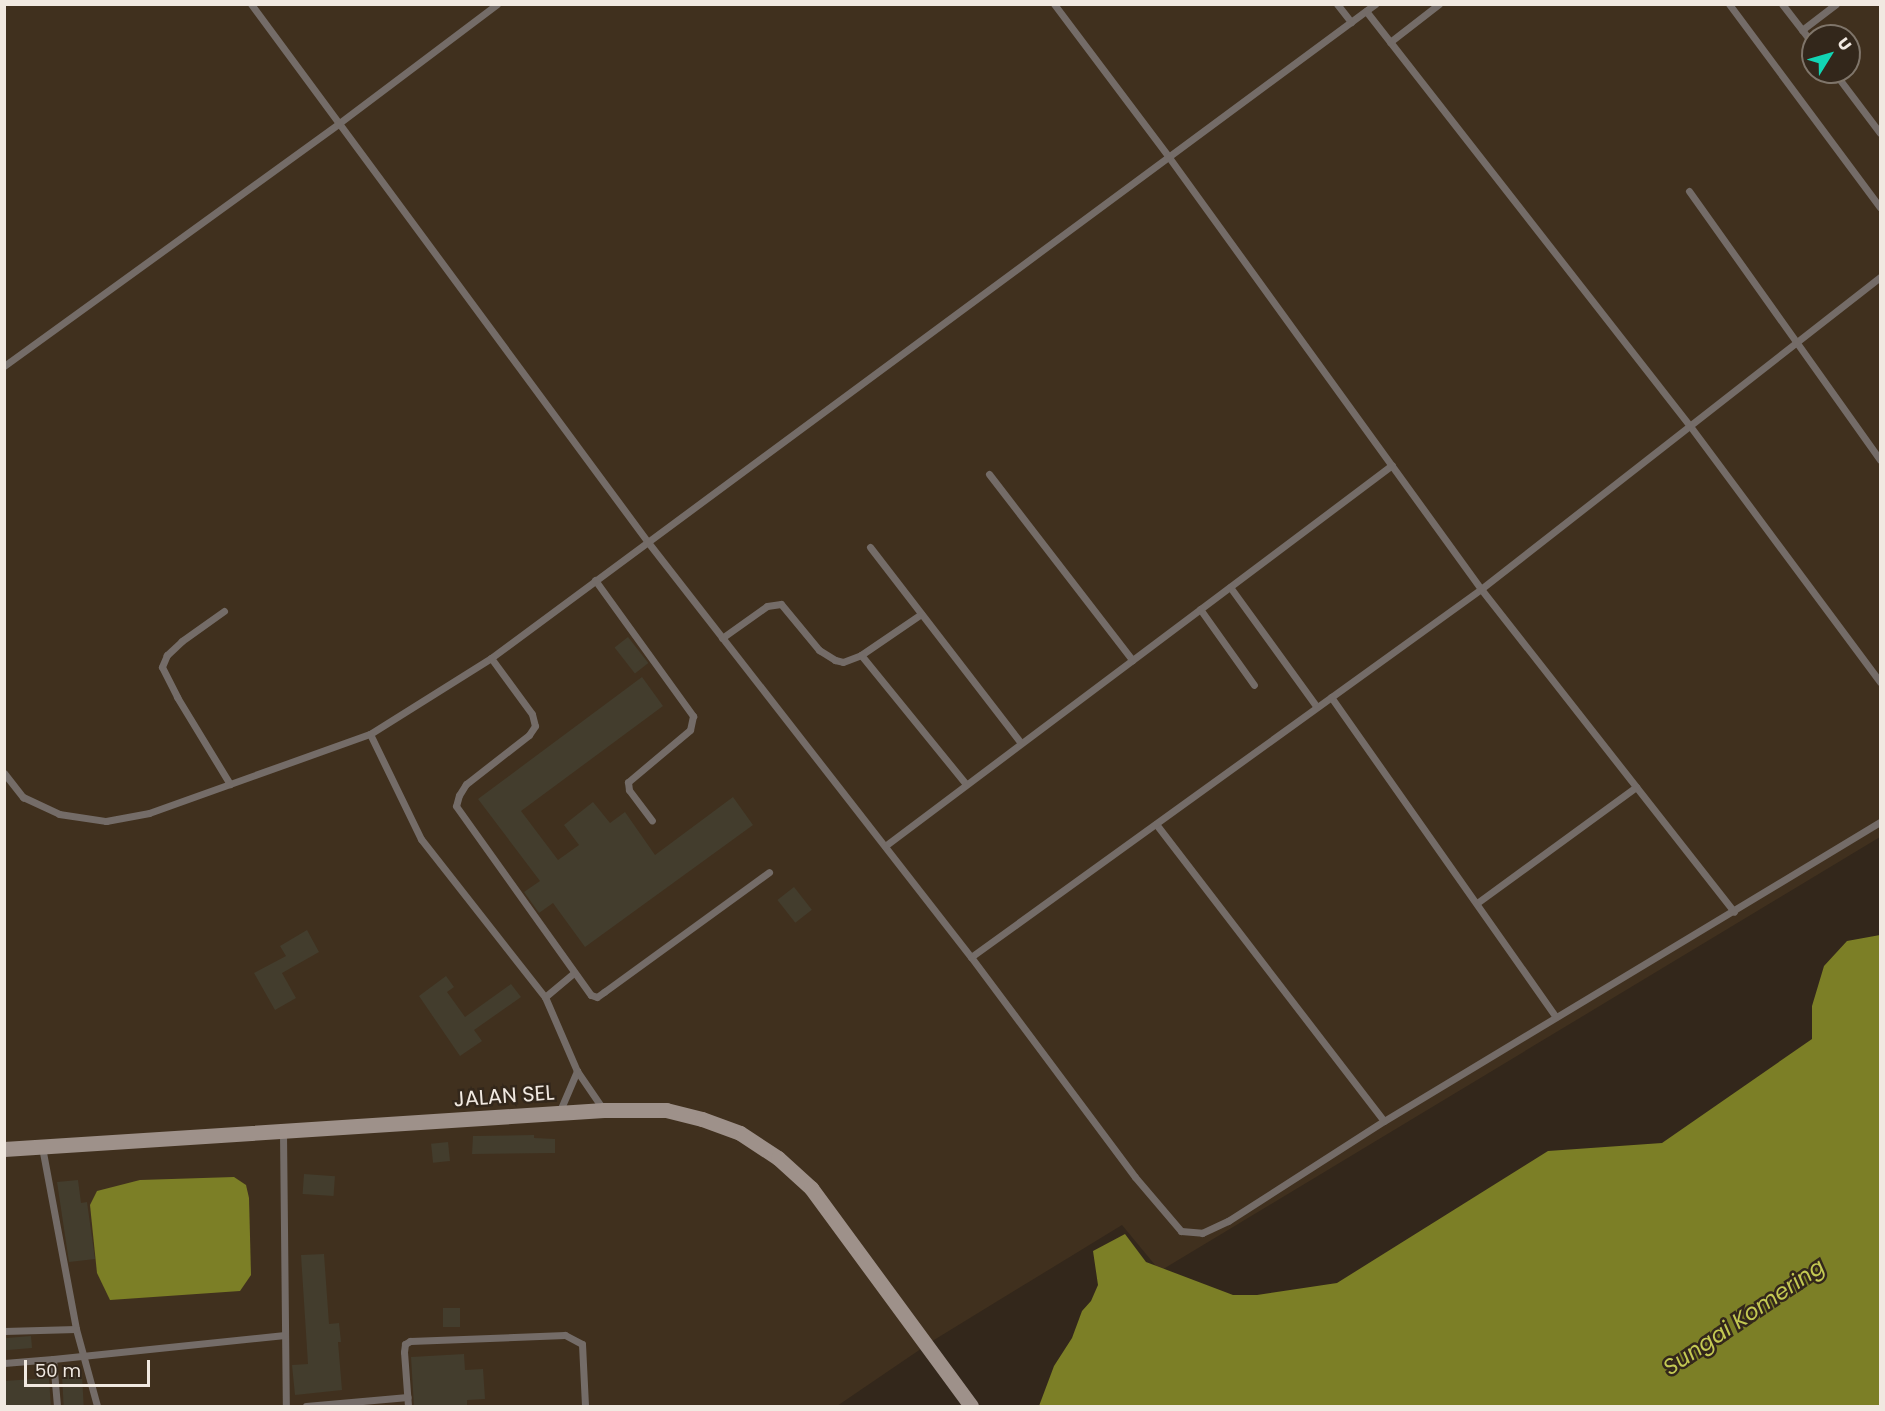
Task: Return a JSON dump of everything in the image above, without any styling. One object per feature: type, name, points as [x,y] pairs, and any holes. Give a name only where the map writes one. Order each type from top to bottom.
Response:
[{"type":"street","name":"JALAN SEL","points":[[4,1149],[604,1110],[666,1110],[702,1119],[740,1133],[778,1158],[811,1188],[971,1407]]},
{"type":"lane","points":[[251,4],[647,541],[971,957],[1135,1177],[1181,1231],[1202,1233],[1228,1221],[1384,1121],[1881,822]]},
{"type":"lane","points":[[4,366],[338,124],[497,4]]},
{"type":"lane","points":[[1054,4],[1168,156],[1481,589],[1734,912]]},
{"type":"lane","points":[[1338,4],[1351,22]]},
{"type":"lane","points":[[4,773],[23,797],[59,814],[106,821],[149,813],[370,734],[491,658],[1375,4]]},
{"type":"lane","points":[[1390,42],[1439,4]]},
{"type":"lane","points":[[1729,4],[1881,207]]},
{"type":"lane","points":[[1782,4],[1801,29]]},
{"type":"lane","points":[[1810,24],[1836,4]]},
{"type":"lane","points":[[1366,11],[1689,426],[1881,682]]},
{"type":"lane","points":[[1843,84],[1881,133]]},
{"type":"lane","points":[[1689,191],[1881,460]]},
{"type":"lane","points":[[971,957],[1481,589],[1881,277]]},
{"type":"lane","points":[[885,846],[1392,465]]},
{"type":"lane","points":[[989,474],[1132,660]]},
{"type":"lane","points":[[870,547],[1021,743]]},
{"type":"lane","points":[[595,580],[693,716],[690,730],[628,782],[629,789],[652,820]]},
{"type":"lane","points":[[1230,587],[1317,707]]},
{"type":"lane","points":[[722,638],[767,606],[781,604],[826,656],[843,662],[861,655],[921,614]]},
{"type":"lane","points":[[1200,609],[1254,685]]},
{"type":"lane","points":[[224,611],[182,641],[167,655],[162,667],[177,697],[230,784]]},
{"type":"lane","points":[[861,655],[966,784]]},
{"type":"lane","points":[[491,658],[532,714],[536,726],[529,735],[466,784],[459,795],[456,806],[591,995],[597,997],[769,872]]},
{"type":"lane","points":[[1331,697],[1556,1017]]},
{"type":"lane","points":[[370,734],[421,839],[545,997],[576,1071],[604,1110]]},
{"type":"lane","points":[[1477,903],[1636,787]]},
{"type":"lane","points":[[1156,824],[1384,1121]]},
{"type":"lane","points":[[545,997],[574,973]]},
{"type":"lane","points":[[559,1113],[576,1071]]},
{"type":"lane","points":[[283,1132],[286,1407]]},
{"type":"lane","points":[[42,1147],[76,1329],[97,1407]]},
{"type":"lane","points":[[4,1331],[76,1329]]},
{"type":"lane","points":[[4,1363],[285,1335]]},
{"type":"lane","points":[[408,1407],[404,1352],[405,1344],[410,1341],[565,1335],[582,1344],[585,1407]]},
{"type":"lane","points":[[53,1359],[57,1407]]},
{"type":"lane","points":[[306,1407],[408,1397]]},
{"type":"shaded area","points":[[5,5],[1880,5],[1880,837],[1160,1271],[1122,1225],[934,1340],[837,1406],[5,1406]]},
{"type":"water","name":"Sungai Komering","points":[[1880,935],[1880,1406],[1039,1406],[1054,1366],[1072,1338],[1082,1311],[1091,1301],[1098,1285],[1093,1251],[1125,1234],[1146,1262],[1233,1295],[1257,1295],[1337,1283],[1548,1151],[1662,1143],[1812,1039],[1812,1006],[1824,966],[1847,941]]},
{"type":"water","points":[[234,1177],[246,1185],[249,1198],[251,1275],[240,1291],[110,1300],[97,1273],[90,1205],[97,1191],[140,1180]]},
{"type":"building","points":[[628,637],[648,663],[635,673],[615,647]]},
{"type":"building","points":[[642,677],[663,706],[521,811],[558,860],[579,845],[564,825],[593,802],[610,823],[625,812],[655,855],[733,797],[753,825],[585,947],[553,903],[539,913],[524,892],[540,881],[478,799]]},
{"type":"building","points":[[794,887],[812,910],[795,923],[777,900]]},
{"type":"building","points":[[307,930],[319,952],[282,973],[296,998],[275,1010],[254,973],[286,956],[280,946]]},
{"type":"building","points":[[446,976],[454,987],[447,992],[465,1017],[511,984],[521,997],[474,1030],[482,1041],[460,1056],[419,996]]},
{"type":"building","points":[[534,1135],[534,1138],[555,1139],[555,1153],[472,1154],[473,1136]]},
{"type":"building","points":[[448,1142],[450,1161],[433,1163],[431,1144]]},
{"type":"building","points":[[304,1174],[335,1176],[334,1196],[303,1194]]},
{"type":"building","points":[[78,1180],[81,1203],[87,1202],[95,1259],[69,1262],[57,1182]]},
{"type":"building","points":[[324,1254],[329,1324],[339,1323],[341,1342],[338,1342],[342,1390],[295,1395],[292,1365],[308,1364],[301,1255]]},
{"type":"building","points":[[443,1308],[460,1308],[460,1327],[443,1327]]},
{"type":"building","points":[[31,1336],[32,1348],[5,1350],[4,1338]]},
{"type":"building","points":[[464,1354],[465,1370],[483,1369],[485,1399],[467,1400],[467,1407],[414,1407],[411,1357]]},
{"type":"building","points":[[82,1374],[84,1406],[64,1406],[62,1375]]},
{"type":"building","points":[[49,1378],[51,1407],[4,1407],[4,1381]]}]
